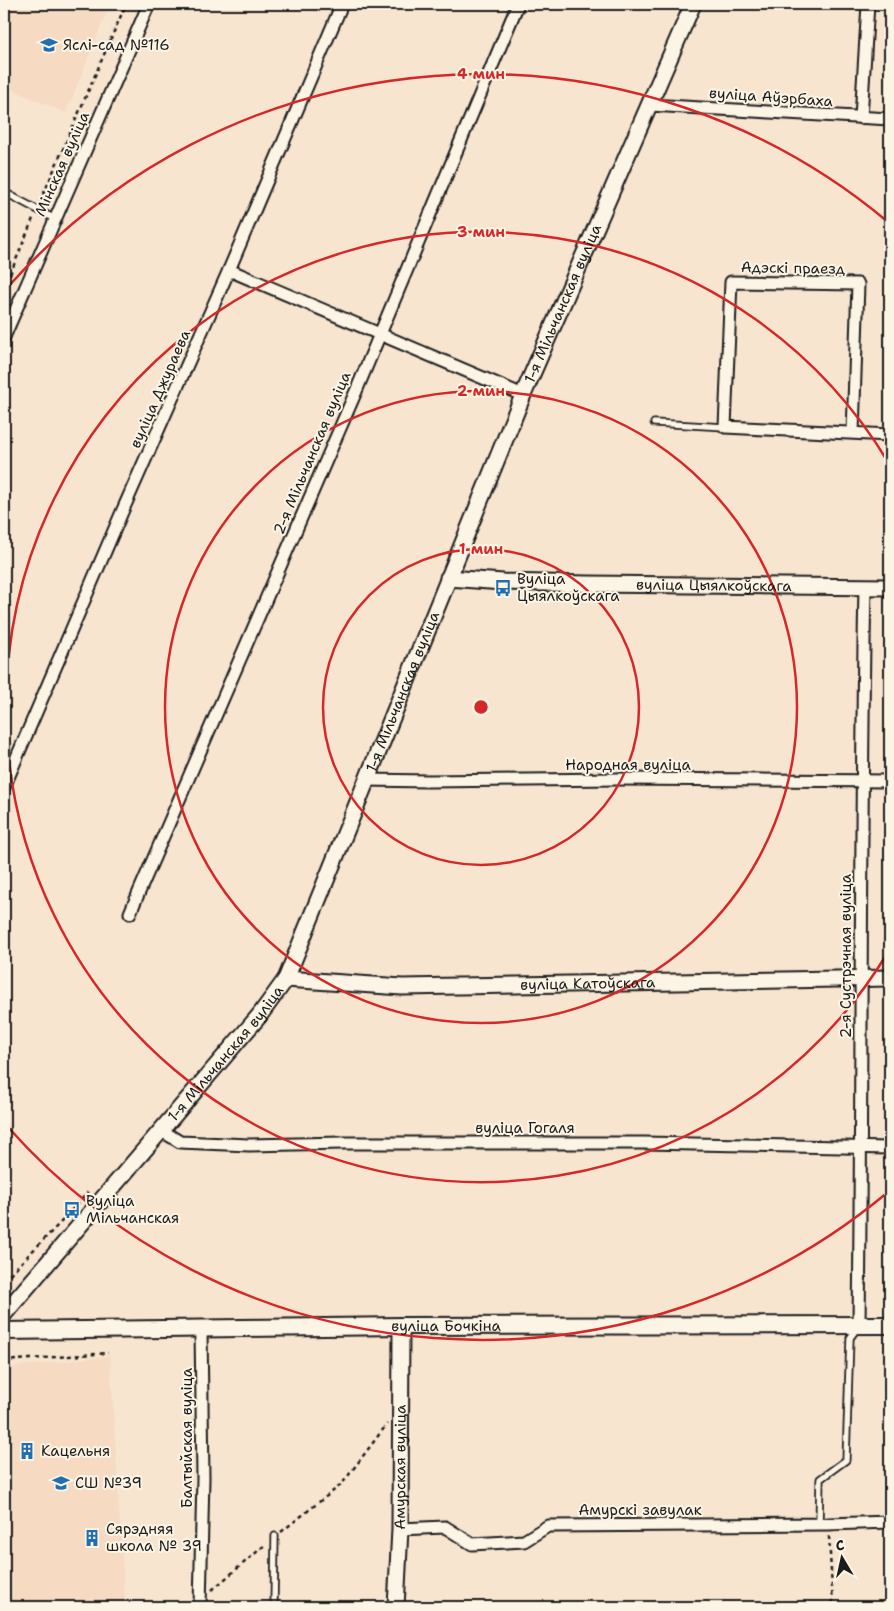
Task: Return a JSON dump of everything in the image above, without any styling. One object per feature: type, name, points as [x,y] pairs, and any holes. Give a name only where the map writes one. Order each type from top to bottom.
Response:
[{"type":"main road","name":"вуліца Бочкіна","points":[[4,1331],[401,1326],[890,1325]]},
{"type":"street","name":"Мінская вуліца","points":[[4,337],[149,4]]},
{"type":"street","name":"вуліца Джураева","points":[[4,787],[122,512],[230,270],[342,4]]},
{"type":"street","name":"2-я Мільчанская вуліца","points":[[130,913],[353,398],[518,4]]},
{"type":"street","name":"1-я Мільчанская вуліца","points":[[4,1314],[259,1016],[286,978],[524,395],[693,4]]},
{"type":"street","points":[[861,118],[868,4]]},
{"type":"street","name":"вуліца Аўэрбаха","points":[[650,105],[890,119]]},
{"type":"street","points":[[230,270],[524,395]]},
{"type":"street","name":"Адэскі праезд","points":[[725,427],[731,282],[858,284],[853,433]]},
{"type":"street","points":[[725,427],[890,436]]},
{"type":"street","name":"вуліца Цыялкоўскага","points":[[448,578],[503,582],[587,584],[890,587]]},
{"type":"street","name":"2-я Сустрэчная вуліца","points":[[859,1325],[861,781],[865,587]]},
{"type":"street","name":"Народная вуліца","points":[[366,780],[429,782],[628,779],[890,780]]},
{"type":"street","name":"вуліца Катоўскага","points":[[286,978],[411,986],[890,978]]},
{"type":"street","name":"вуліца Гогаля","points":[[162,1131],[180,1142],[240,1145],[624,1143],[890,1148]]},
{"type":"street","name":"Амурская вуліца","points":[[396,1607],[400,1529],[401,1326]]},
{"type":"street","name":"Балтыйская вуліца","points":[[200,1604],[203,1478],[201,1329]]},
{"type":"street","name":"Амурскі завулак","points":[[400,1529],[445,1527],[472,1544],[524,1541],[548,1526],[890,1522]]},
{"type":"lane","points":[[4,192],[55,219]]},
{"type":"lane","points":[[654,424],[725,427]]},
{"type":"lane","points":[[823,1524],[820,1479],[846,1460],[850,1338],[859,1325]]},
{"type":"lane","points":[[274,1607],[275,1536]]},
{"type":"path","points":[[4,289],[36,210],[126,4]]},
{"type":"path","points":[[4,1280],[88,1192]]},
{"type":"path","points":[[4,1361],[108,1353]]},
{"type":"path","points":[[200,1604],[275,1536],[342,1484],[386,1425],[401,1416]]},
{"type":"path","points":[[823,1524],[833,1607]]},
{"type":"shaded area","name":"Яслі-сад №116","points":[[4,4],[110,4],[66,113],[4,86]]},
{"type":"shaded area","name":"СШ №39","points":[[110,1356],[125,1607],[4,1607],[4,1368]]},
{"type":"place","name":"Яслі-сад №116","points":[[49,45]]},
{"type":"place","name":"Вуліца Цыялкоўскага","points":[[503,588]]},
{"type":"place","name":"Вуліца Мільчанская","points":[[72,1210]]},
{"type":"place","name":"Кацельня","points":[[27,1451]]},
{"type":"place","name":"СШ №39","points":[[61,1483]]},
{"type":"place","name":"Сярэдняя школа № 39","points":[[92,1538]]}]
